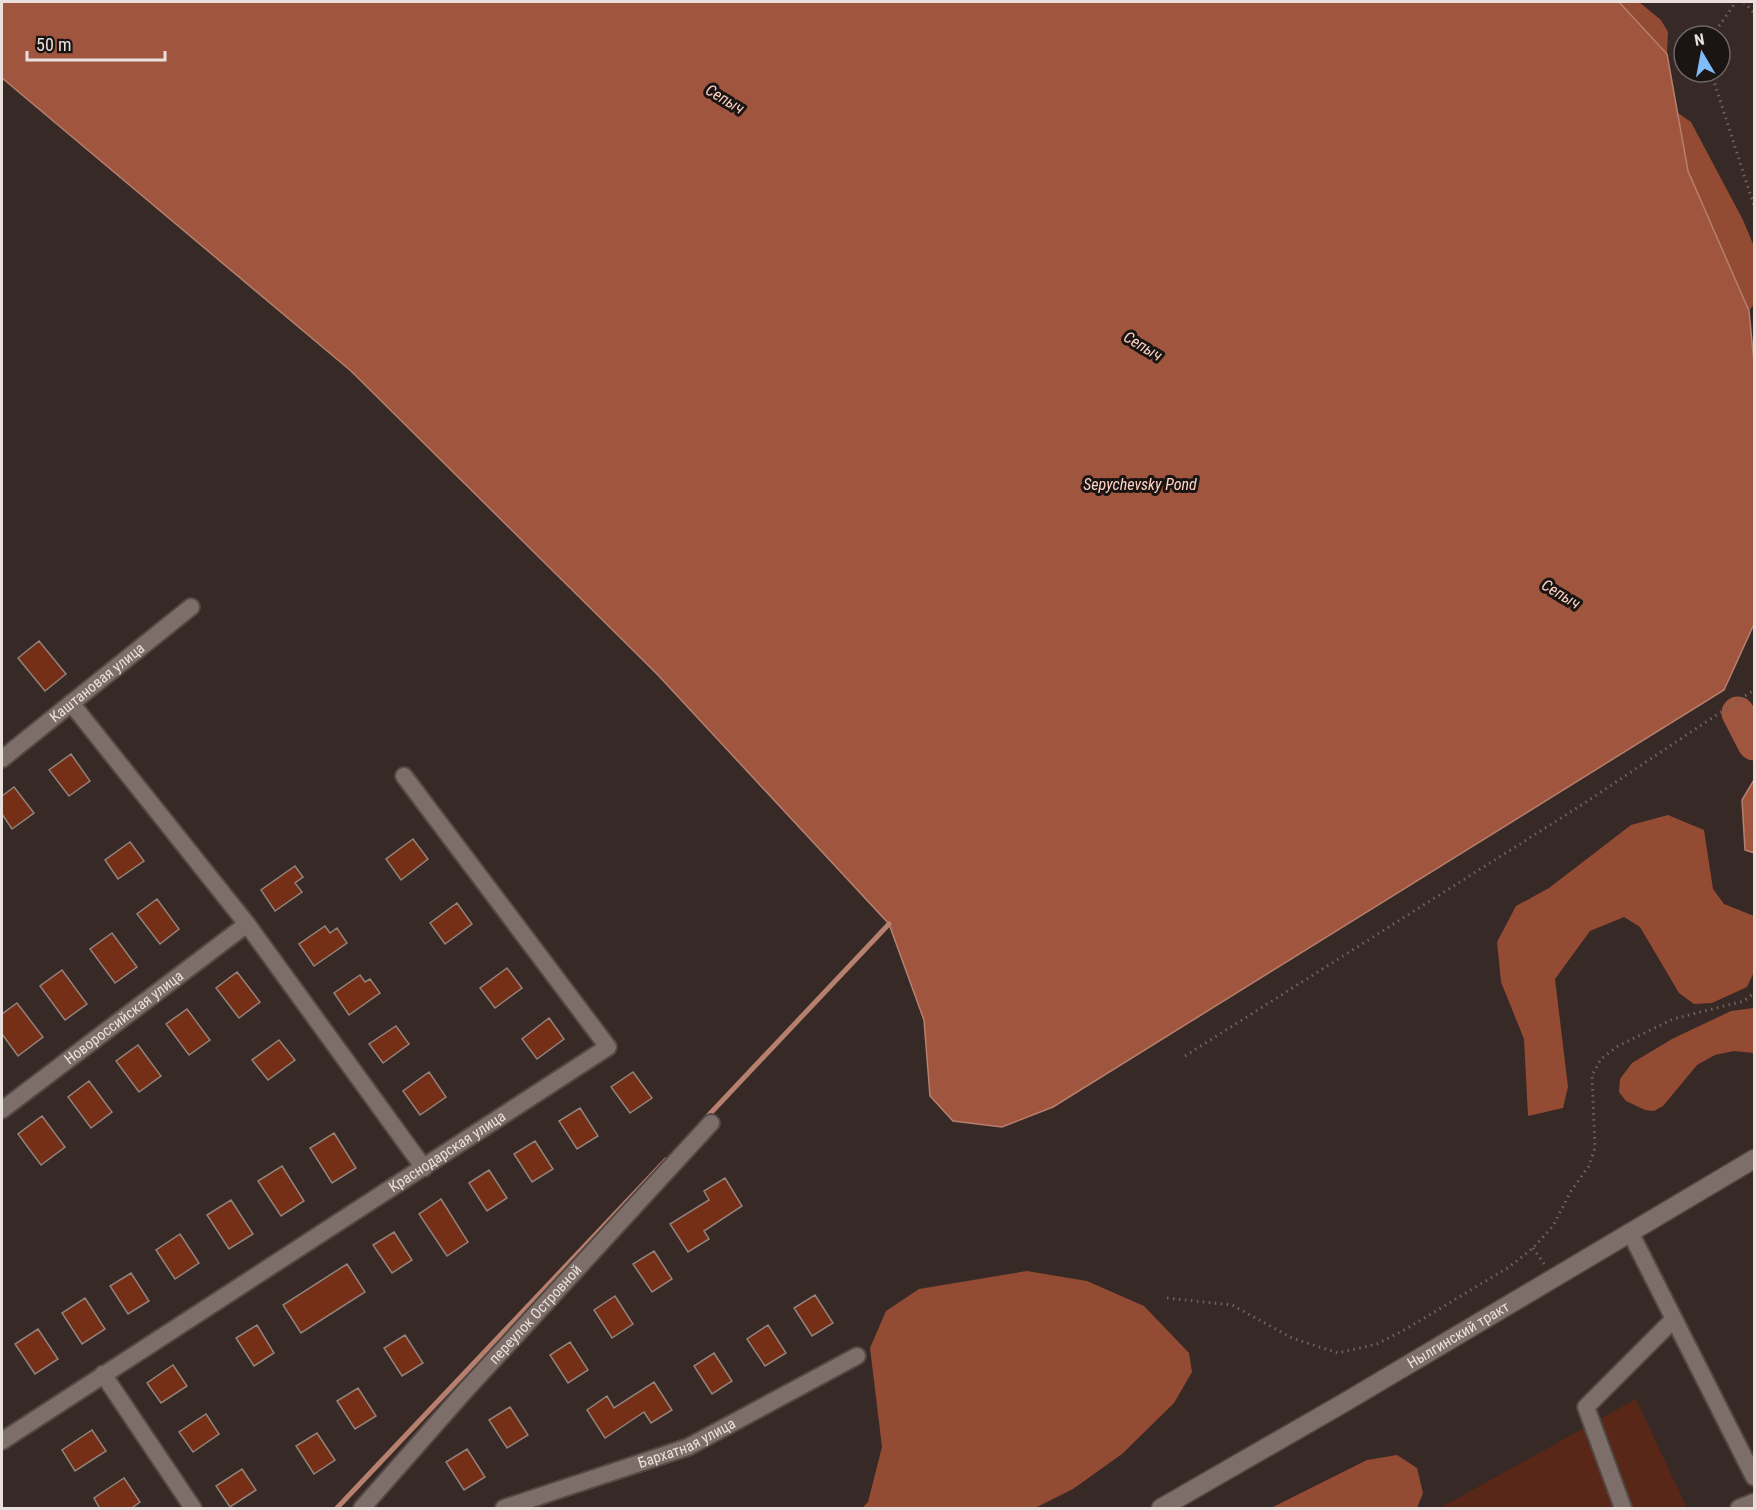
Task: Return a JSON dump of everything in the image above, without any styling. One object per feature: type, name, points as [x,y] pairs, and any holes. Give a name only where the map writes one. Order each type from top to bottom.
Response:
[{"type":"main road","name":"Нылгинский тракт","points":[[1161,1509],[1755,1159]]},
{"type":"street","name":"Каштановая улица","points":[[2,759],[191,607]]},
{"type":"street","points":[[71,703],[248,924],[424,1168]]},
{"type":"street","name":"Краснодарская улица","points":[[2,1440],[608,1047],[404,776]]},
{"type":"street","name":"Новороссийская улица","points":[[2,1110],[248,924]]},
{"type":"street","name":"переулок Островной","points":[[362,1509],[465,1391],[711,1123]]},
{"type":"street","points":[[1630,1232],[1755,1477]]},
{"type":"street","points":[[1623,1509],[1586,1407],[1673,1320]]},
{"type":"street","name":"Бархатная улица","points":[[504,1509],[688,1447],[857,1356]]},
{"type":"street","points":[[103,1374],[193,1509]]},
{"type":"street","points":[[1739,1509],[1755,1502]]},
{"type":"path","points":[[1720,24],[1736,2]]},
{"type":"path","points":[[1744,2],[1755,13]]},
{"type":"path","points":[[1715,84],[1755,206]]},
{"type":"path","points":[[1185,1056],[1580,807],[1755,690]]},
{"type":"path","points":[[1167,1298],[1232,1305],[1292,1338],[1338,1353],[1377,1344],[1406,1329],[1509,1267],[1533,1248],[1553,1226],[1571,1191],[1589,1166],[1595,1148],[1592,1075],[1601,1059],[1618,1046],[1673,1019],[1744,1001],[1755,993]]},
{"type":"shaded area","points":[[1619,2],[1639,2],[1661,20],[1668,32],[1667,54]]},
{"type":"shaded area","points":[[1678,113],[1691,122],[1743,220],[1753,244],[1754,304],[1749,311],[1688,171]]},
{"type":"shaded area","points":[[1668,815],[1704,830],[1713,889],[1724,904],[1754,916],[1754,972],[1747,987],[1712,1003],[1694,1004],[1679,993],[1640,927],[1624,917],[1590,931],[1555,979],[1568,1087],[1563,1108],[1528,1116],[1524,1039],[1501,982],[1497,942],[1516,906],[1549,888],[1631,825]]},
{"type":"shaded area","points":[[1754,1008],[1754,1053],[1734,1051],[1715,1055],[1697,1065],[1663,1106],[1654,1111],[1645,1110],[1626,1101],[1619,1092],[1620,1079],[1632,1063],[1672,1039],[1731,1011]]},
{"type":"shaded area","points":[[1027,1271],[1087,1281],[1144,1306],[1189,1353],[1192,1372],[1174,1403],[1122,1454],[1073,1489],[1035,1508],[862,1508],[868,1502],[882,1447],[870,1348],[886,1311],[919,1289]]},
{"type":"shaded area","points":[[1636,1399],[1687,1508],[1440,1508]]},
{"type":"shaded area","points":[[1397,1455],[1417,1468],[1423,1493],[1417,1508],[1271,1508],[1367,1460]]},
{"type":"water","name":"Sepychevsky Pond","points":[[2,2],[1619,2],[1667,54],[1688,171],[1749,311],[1754,362],[1754,624],[1724,690],[1053,1107],[1002,1127],[953,1121],[930,1096],[924,1020],[889,924],[657,674],[351,371],[2,78]]},
{"type":"water","points":[[1754,780],[1754,853],[1745,850],[1742,800]]},
{"type":"building","points":[[39,641],[66,674],[45,691],[18,658]]},
{"type":"building","points":[[71,754],[90,781],[69,796],[49,770]]},
{"type":"building","points":[[14,787],[34,813],[12,829],[2,814],[2,796]]},
{"type":"building","points":[[413,839],[428,859],[401,880],[386,859]]},
{"type":"building","points":[[130,842],[144,861],[118,879],[105,860]]},
{"type":"building","points":[[295,866],[303,877],[295,883],[302,892],[275,911],[261,890]]},
{"type":"building","points":[[157,899],[179,929],[160,944],[137,914]]},
{"type":"building","points":[[457,903],[472,924],[445,944],[430,923]]},
{"type":"building","points":[[325,926],[330,933],[337,928],[347,943],[314,966],[299,944]]},
{"type":"building","points":[[112,933],[137,967],[115,983],[90,949]]},
{"type":"building","points":[[507,968],[522,988],[495,1008],[480,988]]},
{"type":"building","points":[[62,970],[87,1004],[65,1020],[40,986]]},
{"type":"building","points":[[237,972],[260,1002],[239,1018],[216,988]]},
{"type":"building","points":[[360,975],[365,982],[370,979],[380,993],[349,1015],[334,993]]},
{"type":"building","points":[[17,1003],[43,1037],[18,1056],[2,1034],[2,1014]]},
{"type":"building","points":[[187,1009],[210,1040],[189,1055],[166,1024]]},
{"type":"building","points":[[549,1018],[564,1039],[537,1059],[522,1039]]},
{"type":"building","points":[[396,1026],[409,1044],[383,1063],[369,1044]]},
{"type":"building","points":[[279,1040],[295,1060],[268,1080],[252,1060]]},
{"type":"building","points":[[138,1045],[161,1076],[139,1092],[116,1061]]},
{"type":"building","points":[[429,1072],[446,1097],[420,1115],[403,1091]]},
{"type":"building","points":[[633,1072],[652,1098],[630,1113],[611,1087]]},
{"type":"building","points":[[89,1081],[112,1112],[91,1128],[68,1097]]},
{"type":"building","points":[[580,1108],[598,1136],[577,1149],[559,1121]]},
{"type":"building","points":[[42,1116],[65,1147],[41,1165],[18,1134]]},
{"type":"building","points":[[334,1133],[356,1168],[332,1183],[310,1148]]},
{"type":"building","points":[[535,1141],[553,1169],[532,1182],[514,1154]]},
{"type":"building","points":[[282,1166],[304,1201],[281,1216],[258,1181]]},
{"type":"building","points":[[489,1170],[507,1198],[487,1211],[469,1183]]},
{"type":"building","points":[[725,1178],[742,1206],[704,1231],[709,1239],[688,1252],[670,1224],[709,1200],[704,1191]]},
{"type":"building","points":[[441,1199],[468,1242],[447,1256],[419,1214]]},
{"type":"building","points":[[231,1200],[253,1234],[229,1249],[207,1215]]},
{"type":"building","points":[[394,1232],[412,1260],[392,1273],[373,1245]]},
{"type":"building","points":[[180,1234],[199,1263],[175,1279],[156,1250]]},
{"type":"building","points":[[654,1251],[672,1279],[652,1292],[633,1264]]},
{"type":"building","points":[[347,1264],[365,1292],[301,1333],[283,1305]]},
{"type":"building","points":[[131,1273],[149,1301],[128,1314],[110,1286]]},
{"type":"building","points":[[815,1295],[833,1323],[812,1336],[794,1308]]},
{"type":"building","points":[[615,1296],[633,1324],[612,1338],[594,1310]]},
{"type":"building","points":[[85,1298],[105,1329],[82,1344],[62,1313]]},
{"type":"building","points":[[257,1325],[274,1353],[254,1366],[236,1338]]},
{"type":"building","points":[[768,1325],[786,1353],[765,1366],[747,1339]]},
{"type":"building","points":[[38,1329],[58,1359],[35,1374],[15,1344]]},
{"type":"building","points":[[405,1335],[423,1363],[402,1376],[384,1348]]},
{"type":"building","points":[[570,1342],[588,1370],[568,1383],[550,1355]]},
{"type":"building","points":[[714,1353],[732,1381],[712,1394],[694,1366]]},
{"type":"building","points":[[173,1365],[187,1386],[161,1403],[147,1383]]},
{"type":"building","points":[[654,1382],[672,1410],[651,1423],[644,1412],[605,1438],[587,1410],[607,1396],[614,1408]]},
{"type":"building","points":[[358,1388],[376,1416],[355,1429],[337,1401]]},
{"type":"building","points":[[510,1407],[528,1435],[507,1448],[489,1420]]},
{"type":"building","points":[[206,1414],[219,1434],[193,1452],[179,1432]]},
{"type":"building","points":[[92,1430],[106,1451],[75,1471],[62,1450]]},
{"type":"building","points":[[317,1433],[335,1460],[314,1474],[296,1446]]},
{"type":"building","points":[[467,1449],[485,1477],[464,1490],[446,1462]]},
{"type":"building","points":[[242,1469],[256,1490],[230,1507],[216,1486]]},
{"type":"building","points":[[124,1478],[140,1502],[130,1509],[100,1509],[94,1498]]},
{"type":"waterway","name":"Сепыч","points":[[1738,713],[1754,744]]},
{"type":"waterway","points":[[705,1119],[889,924]]},
{"type":"waterway","points":[[337,1508],[666,1160]]}]
